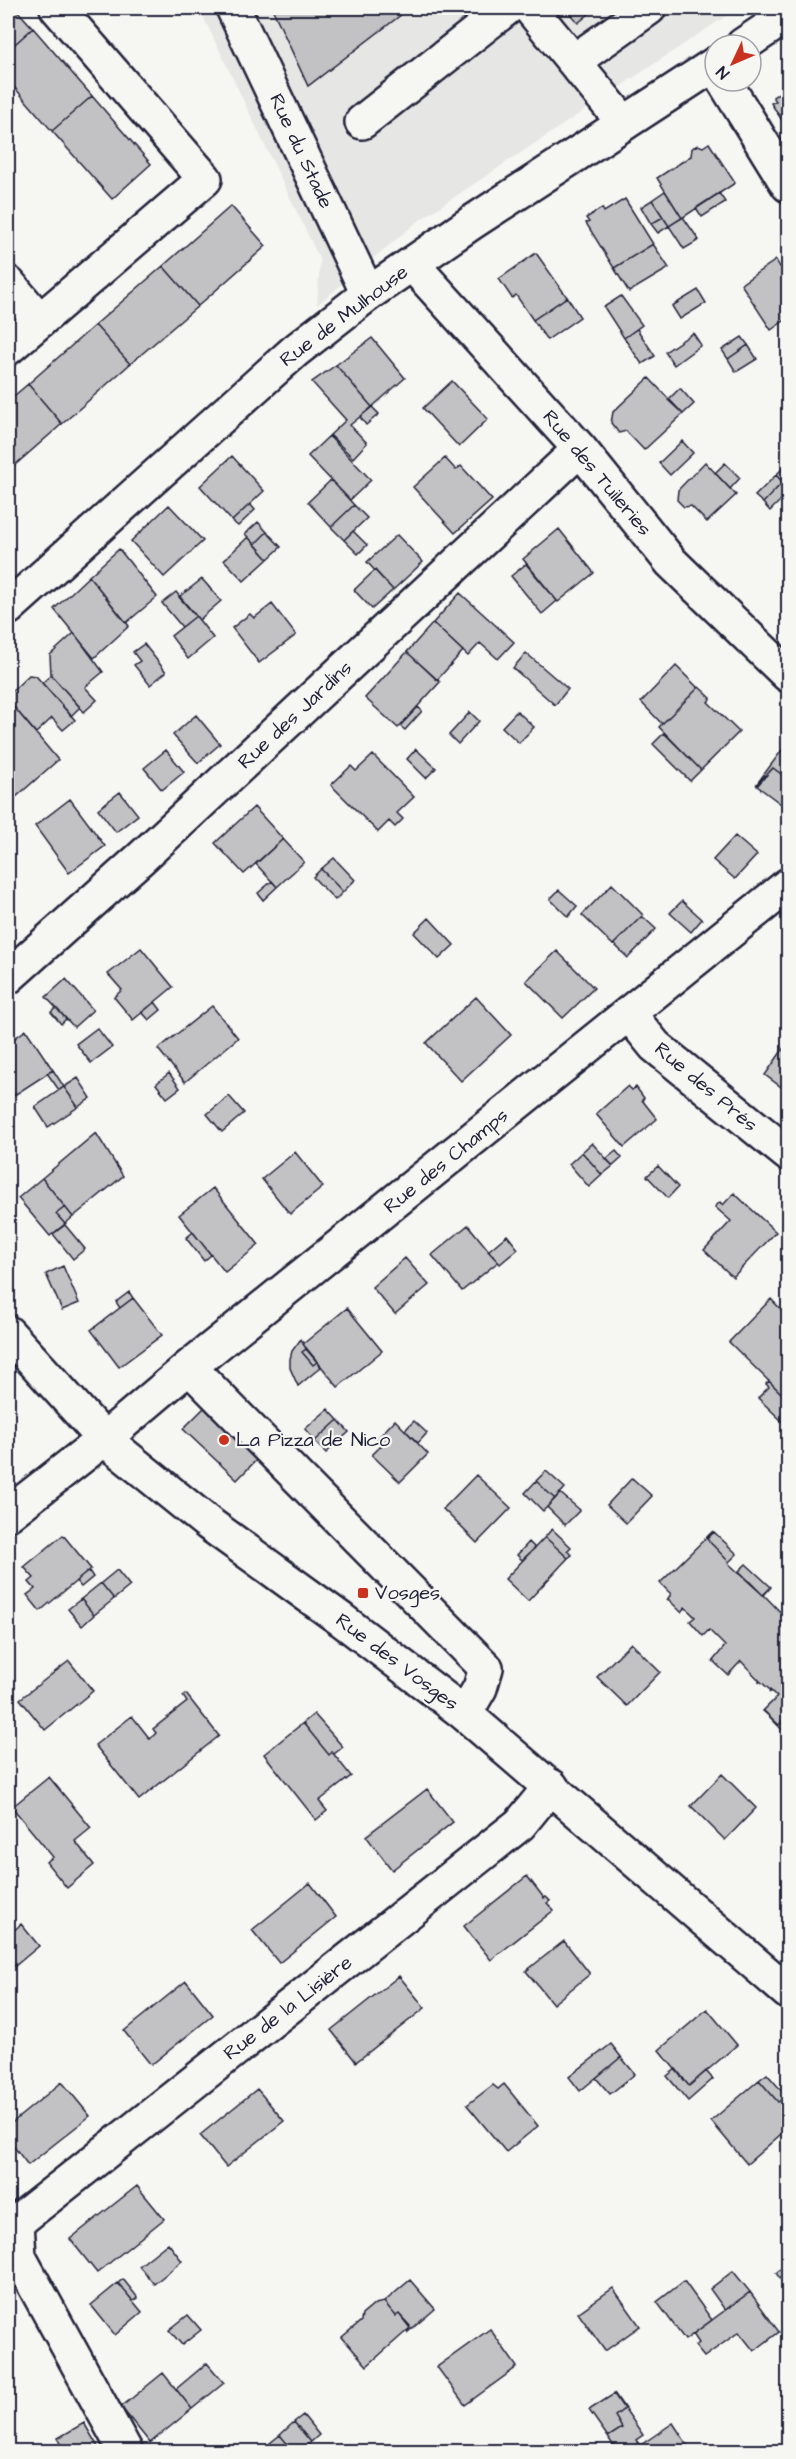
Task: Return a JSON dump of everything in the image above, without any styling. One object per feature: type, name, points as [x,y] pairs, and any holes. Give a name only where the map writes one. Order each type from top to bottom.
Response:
[{"type":"street","points":[[8,348],[205,179],[57,8]]},
{"type":"street","name":"Rue du Stade","points":[[234,8],[368,294]]},
{"type":"street","points":[[362,122],[507,8]]},
{"type":"street","points":[[530,8],[624,123]]},
{"type":"street","points":[[574,61],[649,8]]},
{"type":"street","points":[[761,33],[789,15]]},
{"type":"street","name":"Rue de Mulhouse","points":[[8,608],[295,351],[368,294],[624,123],[703,77]]},
{"type":"street","name":"Rue de Mulhouse","points":[[732,93],[789,185]]},
{"type":"street","name":"Rue des Tuileries","points":[[412,264],[580,449],[671,562],[789,675]]},
{"type":"street","points":[[8,284],[40,321]]},
{"type":"street","name":"Rue des Jardins","points":[[8,977],[141,858],[580,449]]},
{"type":"street","name":"Rue des Champs","points":[[8,1515],[789,885]]},
{"type":"street","name":"Rue des Prés","points":[[629,1014],[655,1046],[789,1154]]},
{"type":"street","name":"Rue des Vosges","points":[[8,1333],[104,1439],[208,1523],[342,1620],[465,1714],[789,1992]]},
{"type":"street","points":[[189,1367],[486,1668],[480,1688],[465,1714]]},
{"type":"street","name":"Rue de la Lisière","points":[[12,2219],[520,1824],[551,1786]]},
{"type":"street","points":[[12,2219],[19,2257],[126,2451]]},
{"type":"shaded area","points":[[199,8],[738,8],[417,222],[317,305],[320,260]]},
{"type":"building","points":[[8,8],[15,8],[33,28],[8,50]]},
{"type":"building","points":[[272,8],[410,8],[308,86]]},
{"type":"building","points":[[565,8],[596,8],[578,23]]},
{"type":"building","points":[[33,28],[92,96],[52,131],[8,80],[8,50]]},
{"type":"building","points":[[783,90],[785,94],[788,92],[788,130],[771,103],[776,101],[773,97]]},
{"type":"building","points":[[92,96],[151,164],[112,199],[52,131]]},
{"type":"building","points":[[709,143],[735,183],[682,218],[657,178],[691,156],[692,148],[698,145],[703,147]]},
{"type":"building","points":[[665,191],[682,218],[669,226],[652,200]]},
{"type":"building","points":[[719,193],[725,202],[702,217],[696,208]]},
{"type":"building","points":[[625,199],[653,244],[614,268],[586,223],[589,222],[586,218],[602,208],[604,212]]},
{"type":"building","points":[[652,200],[663,217],[651,224],[641,207]]},
{"type":"building","points":[[231,206],[266,246],[198,306],[163,266]]},
{"type":"building","points":[[663,217],[669,226],[658,233],[651,224]]},
{"type":"building","points":[[683,217],[699,240],[684,249],[669,226]]},
{"type":"building","points":[[653,244],[669,268],[629,292],[614,268]]},
{"type":"building","points":[[536,253],[567,297],[533,320],[516,295],[512,298],[499,279]]},
{"type":"building","points":[[776,260],[780,267],[788,262],[788,318],[771,330],[741,284]]},
{"type":"building","points":[[163,266],[198,306],[130,364],[95,325]]},
{"type":"building","points":[[698,290],[706,303],[680,319],[672,306]]},
{"type":"building","points":[[621,296],[642,325],[624,338],[604,307]]},
{"type":"building","points":[[567,297],[580,317],[547,340],[533,320]]},
{"type":"building","points":[[95,325],[130,364],[62,424],[28,384]]},
{"type":"building","points":[[637,329],[655,356],[642,364],[624,338]]},
{"type":"building","points":[[693,333],[701,345],[674,365],[665,352]]},
{"type":"building","points":[[742,337],[748,345],[728,359],[722,350]]},
{"type":"building","points":[[372,338],[405,378],[372,407],[336,365]]},
{"type":"building","points":[[748,345],[757,359],[736,372],[728,359]]},
{"type":"building","points":[[336,365],[372,407],[350,425],[367,443],[353,458],[330,435],[346,420],[312,382]]},
{"type":"building","points":[[649,378],[683,414],[644,450],[626,431],[619,433],[611,423],[613,412]]},
{"type":"building","points":[[452,381],[488,419],[459,447],[423,408]]},
{"type":"building","points":[[28,384],[62,424],[8,471],[8,401]]},
{"type":"building","points":[[680,388],[694,404],[683,414],[668,400]]},
{"type":"building","points":[[372,407],[379,414],[366,425],[360,417]]},
{"type":"building","points":[[329,436],[371,480],[350,500],[308,456]]},
{"type":"building","points":[[682,441],[693,453],[670,475],[659,463]]},
{"type":"building","points":[[232,456],[264,491],[232,521],[200,486]]},
{"type":"building","points":[[445,458],[456,470],[461,466],[492,500],[455,533],[413,487]]},
{"type":"building","points":[[705,462],[736,495],[707,522],[691,506],[684,507],[677,500],[678,490]]},
{"type":"building","points":[[725,463],[740,478],[730,489],[715,473]]},
{"type":"building","points":[[788,463],[788,488],[776,475]]},
{"type":"building","points":[[776,475],[783,482],[763,503],[755,496]]},
{"type":"building","points":[[331,480],[354,505],[331,527],[308,502]]},
{"type":"building","points":[[783,482],[788,488],[788,493],[770,511],[763,503]]},
{"type":"building","points":[[250,504],[255,510],[238,526],[232,521]]},
{"type":"building","points":[[169,505],[203,541],[164,577],[131,541]]},
{"type":"building","points":[[354,505],[367,518],[344,540],[331,527]]},
{"type":"building","points":[[258,522],[267,532],[255,544],[245,534]]},
{"type":"building","points":[[559,529],[594,573],[558,602],[523,559]]},
{"type":"building","points":[[353,531],[367,545],[358,554],[344,540]]},
{"type":"building","points":[[267,532],[281,547],[268,559],[255,544]]},
{"type":"building","points":[[397,535],[423,562],[393,590],[367,562]]},
{"type":"building","points":[[248,537],[268,559],[244,581],[224,560]]},
{"type":"building","points":[[119,549],[157,597],[126,623],[89,576]]},
{"type":"building","points":[[526,564],[557,601],[542,614],[511,576]]},
{"type":"building","points":[[375,570],[393,590],[372,609],[354,590]]},
{"type":"building","points":[[89,576],[129,626],[94,658],[54,609]]},
{"type":"building","points":[[202,579],[221,601],[199,620],[179,597]]},
{"type":"building","points":[[176,592],[196,616],[182,627],[162,603]]},
{"type":"building","points":[[460,593],[514,642],[498,659],[480,643],[468,656],[433,623]]},
{"type":"building","points":[[272,604],[296,635],[259,663],[232,628],[250,614],[254,618]]},
{"type":"building","points":[[196,616],[213,638],[188,659],[171,636]]},
{"type":"building","points":[[433,623],[463,651],[437,680],[407,652]]},
{"type":"building","points":[[74,633],[103,672],[85,687],[97,700],[84,712],[51,675],[50,655]]},
{"type":"building","points":[[144,644],[166,672],[150,685],[134,665],[140,661],[133,652]]},
{"type":"building","points":[[407,652],[440,682],[398,728],[365,698]]},
{"type":"building","points":[[526,653],[568,689],[555,705],[513,668]]},
{"type":"building","points":[[676,666],[698,688],[662,724],[641,702]]},
{"type":"building","points":[[29,675],[36,676],[75,720],[63,730],[52,718],[36,733],[8,700],[8,695]]},
{"type":"building","points":[[51,675],[80,707],[71,716],[42,683]]},
{"type":"building","points":[[699,687],[711,698],[708,702],[739,732],[701,770],[659,727]]},
{"type":"building","points":[[8,700],[58,760],[8,804]]},
{"type":"building","points":[[418,707],[422,711],[405,730],[400,726]]},
{"type":"building","points":[[517,711],[534,727],[519,743],[502,727]]},
{"type":"building","points":[[470,712],[479,721],[458,744],[449,735]]},
{"type":"building","points":[[196,715],[220,744],[198,763],[173,735]]},
{"type":"building","points":[[664,733],[701,770],[690,781],[653,744]]},
{"type":"building","points":[[416,749],[436,768],[426,778],[407,759]]},
{"type":"building","points":[[166,750],[184,772],[162,790],[144,768]]},
{"type":"building","points":[[782,750],[788,755],[788,779],[773,768],[756,785]]},
{"type":"building","points":[[373,755],[414,797],[397,813],[403,819],[395,827],[389,821],[378,832],[331,785],[351,766],[356,771]]},
{"type":"building","points":[[773,768],[788,779],[788,803],[785,807],[757,786]]},
{"type":"building","points":[[120,792],[138,815],[116,832],[98,809]]},
{"type":"building","points":[[70,799],[105,846],[69,873],[35,826]]},
{"type":"building","points":[[254,807],[283,839],[244,874],[215,843]]},
{"type":"building","points":[[735,836],[757,855],[735,879],[713,860]]},
{"type":"building","points":[[283,839],[304,862],[277,887],[256,864]]},
{"type":"building","points":[[334,858],[355,880],[343,892],[321,869]]},
{"type":"building","points":[[321,869],[343,892],[335,900],[313,877]]},
{"type":"building","points":[[272,881],[277,887],[263,900],[258,893]]},
{"type":"building","points":[[612,884],[643,915],[613,945],[582,915]]},
{"type":"building","points":[[559,890],[577,906],[568,917],[550,899]]},
{"type":"building","points":[[682,901],[702,919],[691,932],[670,913]]},
{"type":"building","points":[[642,916],[656,929],[628,958],[614,944]]},
{"type":"building","points":[[429,918],[454,945],[439,959],[414,933]]},
{"type":"building","points":[[141,948],[173,987],[133,1020],[114,997],[122,990],[108,974]]},
{"type":"building","points":[[557,951],[594,988],[563,1018],[526,981]]},
{"type":"building","points":[[66,979],[93,1010],[74,1027],[46,997]]},
{"type":"building","points":[[476,997],[511,1035],[461,1081],[426,1043]]},
{"type":"building","points":[[155,1002],[161,1010],[149,1020],[142,1012]]},
{"type":"building","points":[[212,1006],[238,1038],[185,1082],[158,1049]]},
{"type":"building","points":[[56,1008],[66,1019],[61,1024],[51,1012]]},
{"type":"building","points":[[97,1028],[112,1047],[91,1063],[76,1044]]},
{"type":"building","points":[[26,1030],[53,1070],[13,1096],[8,1088],[8,1043]]},
{"type":"building","points":[[788,1042],[788,1092],[765,1075]]},
{"type":"building","points":[[53,1070],[64,1087],[59,1090],[47,1073]]},
{"type":"building","points":[[169,1073],[180,1088],[167,1098],[156,1084]]},
{"type":"building","points":[[78,1078],[91,1098],[78,1107],[64,1087]]},
{"type":"building","points":[[628,1086],[632,1090],[636,1087],[644,1098],[642,1100],[657,1119],[624,1147],[596,1114]]},
{"type":"building","points":[[64,1087],[78,1107],[48,1127],[35,1107]]},
{"type":"building","points":[[229,1096],[244,1113],[222,1132],[207,1114]]},
{"type":"building","points":[[96,1133],[123,1176],[73,1217],[42,1178]]},
{"type":"building","points":[[592,1143],[613,1166],[602,1175],[582,1152]]},
{"type":"building","points":[[616,1151],[622,1158],[613,1166],[606,1159]]},
{"type":"building","points":[[295,1152],[323,1187],[290,1214],[262,1179]]},
{"type":"building","points":[[582,1152],[602,1175],[589,1187],[569,1164]]},
{"type":"building","points":[[658,1166],[678,1187],[668,1198],[647,1176]]},
{"type":"building","points":[[42,1178],[65,1207],[56,1214],[65,1224],[50,1236],[18,1198]]},
{"type":"building","points":[[213,1188],[259,1245],[225,1272],[179,1215]]},
{"type":"building","points":[[734,1193],[776,1232],[733,1277],[704,1250],[731,1221],[715,1207],[720,1202],[723,1205]]},
{"type":"building","points":[[65,1207],[73,1217],[65,1224],[56,1214]]},
{"type":"building","points":[[65,1225],[85,1249],[73,1259],[53,1234]]},
{"type":"building","points":[[468,1225],[498,1262],[462,1291],[432,1255]]},
{"type":"building","points":[[193,1232],[211,1255],[204,1261],[186,1238]]},
{"type":"building","points":[[507,1235],[518,1249],[500,1264],[488,1251]]},
{"type":"building","points":[[405,1258],[429,1285],[395,1314],[372,1287]]},
{"type":"building","points":[[63,1266],[79,1303],[62,1310],[46,1274]]},
{"type":"building","points":[[129,1292],[133,1298],[120,1308],[116,1302]]},
{"type":"building","points":[[133,1298],[162,1335],[119,1367],[91,1330]]},
{"type":"building","points":[[771,1299],[788,1317],[788,1400],[729,1342]]},
{"type":"building","points":[[347,1308],[382,1351],[338,1387],[303,1344]]},
{"type":"building","points":[[301,1339],[306,1349],[302,1352],[313,1365],[317,1362],[321,1367],[298,1386],[290,1368],[290,1359],[292,1351]]},
{"type":"building","points":[[306,1349],[317,1362],[313,1365],[302,1352]]},
{"type":"building","points":[[769,1381],[788,1400],[788,1419],[784,1423],[758,1398],[769,1387],[766,1384]]},
{"type":"building","name":"La Pizza de Nico","points":[[212,1400],[265,1451],[237,1480],[183,1429]]},
{"type":"building","points":[[328,1409],[338,1420],[315,1441],[305,1429]]},
{"type":"building","points":[[338,1420],[349,1432],[326,1453],[315,1441]]},
{"type":"building","points":[[395,1420],[428,1454],[400,1482],[372,1455],[383,1444],[377,1439]]},
{"type":"building","points":[[414,1421],[427,1433],[418,1443],[405,1430]]},
{"type":"building","points":[[546,1471],[565,1488],[555,1499],[536,1481]]},
{"type":"building","points":[[476,1475],[511,1508],[477,1543],[443,1509]]},
{"type":"building","points":[[632,1478],[652,1496],[626,1523],[607,1505]]},
{"type":"building","points":[[536,1481],[555,1499],[543,1511],[525,1493]]},
{"type":"building","points":[[560,1493],[580,1510],[565,1525],[547,1507]]},
{"type":"building","points":[[552,1529],[571,1547],[567,1551],[572,1555],[568,1558],[545,1537]]},
{"type":"building","points":[[713,1531],[707,1539],[728,1563],[763,1595],[771,1587],[764,1595],[786,1618],[788,1616],[788,1715],[779,1725],[763,1711],[777,1697],[771,1691],[769,1693],[770,1690],[760,1681],[759,1683],[759,1680],[741,1661],[728,1675],[712,1662],[725,1646],[709,1630],[703,1636],[690,1621],[695,1617],[685,1607],[681,1612],[667,1600],[671,1594],[660,1583]]},
{"type":"building","points":[[714,1532],[737,1554],[729,1562],[707,1539]]},
{"type":"building","points":[[63,1535],[91,1569],[40,1611],[27,1595],[35,1589],[29,1582],[34,1578],[24,1567]]},
{"type":"building","points":[[545,1537],[568,1558],[528,1601],[505,1579]]},
{"type":"building","points":[[529,1542],[535,1548],[522,1560],[517,1555]]},
{"type":"building","points":[[746,1564],[771,1587],[763,1595],[739,1571]]},
{"type":"building","points":[[117,1570],[130,1586],[114,1599],[101,1583]]},
{"type":"building","points":[[89,1571],[93,1577],[81,1587],[76,1581]]},
{"type":"building","points":[[101,1583],[114,1599],[94,1615],[81,1599]]},
{"type":"building","points":[[81,1599],[94,1615],[82,1626],[68,1609]]},
{"type":"building","points":[[631,1643],[660,1672],[627,1706],[597,1677]]},
{"type":"building","points":[[69,1661],[93,1691],[45,1730],[20,1699]]},
{"type":"building","points":[[186,1694],[219,1736],[139,1800],[95,1745],[132,1716],[150,1739],[156,1733],[153,1729],[187,1702],[183,1696]]},
{"type":"building","points":[[764,1711],[779,1725],[788,1715],[788,1736]]},
{"type":"building","points":[[314,1714],[343,1747],[334,1754],[332,1752],[329,1755],[303,1723]]},
{"type":"building","points":[[303,1723],[329,1755],[332,1752],[351,1776],[319,1801],[327,1811],[316,1820],[264,1754]]},
{"type":"building","points":[[722,1774],[756,1808],[725,1840],[691,1806]]},
{"type":"building","points":[[49,1777],[91,1828],[75,1841],[94,1865],[67,1888],[46,1862],[53,1857],[12,1807]]},
{"type":"building","points":[[427,1789],[453,1822],[392,1870],[366,1836]]},
{"type":"building","points":[[527,1876],[544,1898],[550,1901],[547,1903],[554,1910],[491,1960],[464,1926]]},
{"type":"building","points":[[310,1883],[336,1917],[279,1963],[252,1930]]},
{"type":"building","points":[[21,1924],[39,1946],[15,1966],[11,1962],[8,1965],[8,1936]]},
{"type":"building","points":[[564,1941],[590,1974],[553,2004],[526,1971]]},
{"type":"building","points":[[399,1976],[425,2008],[356,2062],[331,2030]]},
{"type":"building","points":[[186,1981],[213,2015],[151,2065],[124,2031]]},
{"type":"building","points":[[707,2009],[737,2045],[689,2086],[659,2050]]},
{"type":"building","points":[[611,2044],[621,2057],[580,2091],[569,2077]]},
{"type":"building","points":[[621,2057],[635,2074],[610,2094],[596,2078]]},
{"type":"building","points":[[676,2069],[689,2086],[706,2071],[713,2079],[688,2101],[667,2076]]},
{"type":"building","points":[[767,2074],[788,2098],[778,2102],[759,2080]]},
{"type":"building","points":[[759,2080],[778,2102],[781,2100],[788,2108],[788,2128],[747,2164],[711,2121]]},
{"type":"building","points":[[62,2082],[90,2116],[28,2165],[8,2139],[8,2126]]},
{"type":"building","points":[[504,2084],[538,2126],[506,2152],[467,2105],[493,2085],[498,2089]]},
{"type":"building","points":[[257,2089],[284,2121],[226,2167],[200,2135]]},
{"type":"building","points":[[137,2186],[164,2219],[97,2273],[70,2239]]},
{"type":"building","points":[[168,2243],[182,2261],[154,2284],[139,2266]]},
{"type":"building","points":[[788,2263],[788,2290],[776,2273]]},
{"type":"building","points":[[733,2271],[750,2292],[725,2310],[710,2289]]},
{"type":"building","points":[[123,2279],[138,2298],[133,2301],[118,2283]]},
{"type":"building","points":[[410,2280],[435,2309],[408,2332],[410,2326],[399,2314],[396,2316],[384,2302]]},
{"type":"building","points":[[684,2281],[712,2320],[685,2340],[657,2302]]},
{"type":"building","points":[[118,2283],[142,2312],[115,2335],[91,2305]]},
{"type":"building","points":[[613,2288],[640,2326],[605,2351],[578,2313]]},
{"type":"building","points":[[750,2292],[779,2332],[754,2351],[739,2332],[704,2357],[695,2346],[699,2343],[693,2334]]},
{"type":"building","points":[[384,2302],[396,2316],[399,2314],[410,2328],[367,2366],[342,2337],[361,2321],[362,2315],[375,2304]]},
{"type":"building","points":[[188,2315],[201,2330],[182,2345],[169,2330]]},
{"type":"building","points":[[490,2329],[517,2367],[465,2405],[437,2367]]},
{"type":"building","points":[[207,2363],[224,2383],[192,2409],[176,2389]]},
{"type":"building","points":[[163,2373],[192,2409],[150,2443],[121,2407]]},
{"type":"building","points":[[614,2393],[643,2435],[636,2440],[640,2445],[630,2452],[617,2452],[608,2437],[622,2428],[615,2416],[624,2409]]},
{"type":"building","points":[[614,2394],[624,2409],[615,2416],[622,2428],[608,2437],[589,2410]]},
{"type":"building","points":[[303,2415],[319,2435],[311,2442],[294,2422]]},
{"type":"building","points":[[294,2422],[311,2442],[300,2452],[294,2452],[280,2435]]},
{"type":"building","points":[[84,2423],[101,2452],[66,2452],[58,2438]]},
{"type":"building","points":[[673,2423],[692,2452],[630,2452],[648,2440]]},
{"type":"building","points":[[280,2435],[294,2452],[278,2452],[270,2443]]},
{"type":"place","name":"La Pizza de Nico","points":[[224,1440]]},
{"type":"place","name":"Vosges","points":[[363,1593]]}]
